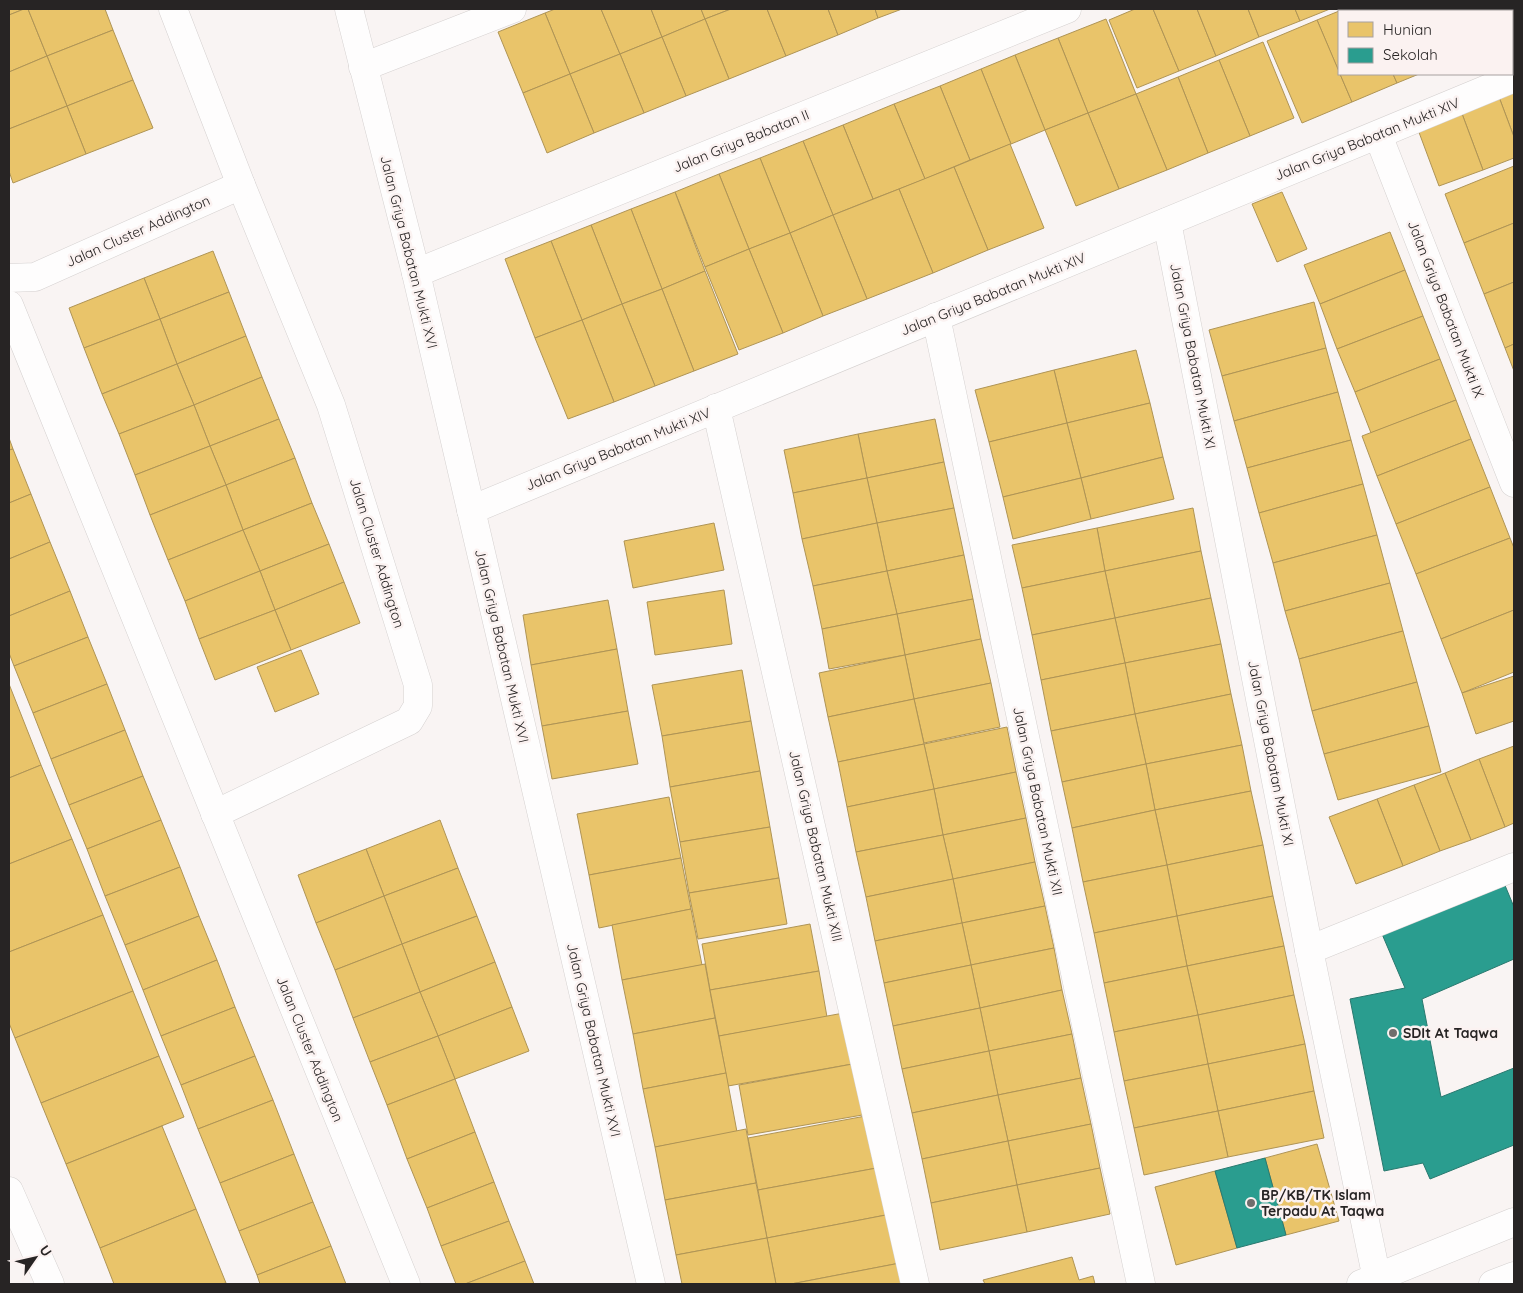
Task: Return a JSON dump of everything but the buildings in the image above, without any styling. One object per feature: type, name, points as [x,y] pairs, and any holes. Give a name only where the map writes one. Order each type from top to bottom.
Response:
[{"type":"street","name":"Jalan Cluster Addington","points":[[173,9],[241,185],[331,405],[418,685],[418,706],[410,720],[215,814]]},
{"type":"street","name":"Jalan Griya Babatan Mukti XVI","points":[[348,9],[416,273],[651,1284]]},
{"type":"street","points":[[362,67],[512,9]]},
{"type":"street","name":"Jalan Griya Babatan II","points":[[416,273],[1067,9]]},
{"type":"street","name":"Jalan Griya Babatan Mukti XIV","points":[[471,510],[1514,78]]},
{"type":"street","name":"Jalan Griya Babatan Mukti IX","points":[[1378,134],[1514,483]]},
{"type":"street","name":"Jalan Cluster Addington","points":[[9,278],[36,277],[241,185]]},
{"type":"street","name":"Jalan Griya Babatan Mukti XI","points":[[1167,222],[1372,1262],[1371,1282]]},
{"type":"street","name":"Jalan Cluster Addington","points":[[36,277],[9,307],[406,1284]]},
{"type":"street","name":"Jalan Griya Babatan Mukti XII","points":[[936,317],[1141,1284]]},
{"type":"street","name":"Jalan Griya Babatan Mukti XIII","points":[[716,408],[914,1284]]},
{"type":"street","points":[[1309,950],[1514,867]]},
{"type":"street","points":[[9,1191],[50,1284]]},
{"type":"street","points":[[1371,1282],[1514,1222]]},
{"type":"street","points":[[1493,1284],[1514,1276]]},
{"type":"place","name":"SDIt At Taqwa","points":[[1393,1033]]},
{"type":"place","name":"BP/KB/TK Islam Terpadu At Taqwa","points":[[1251,1203]]}]
